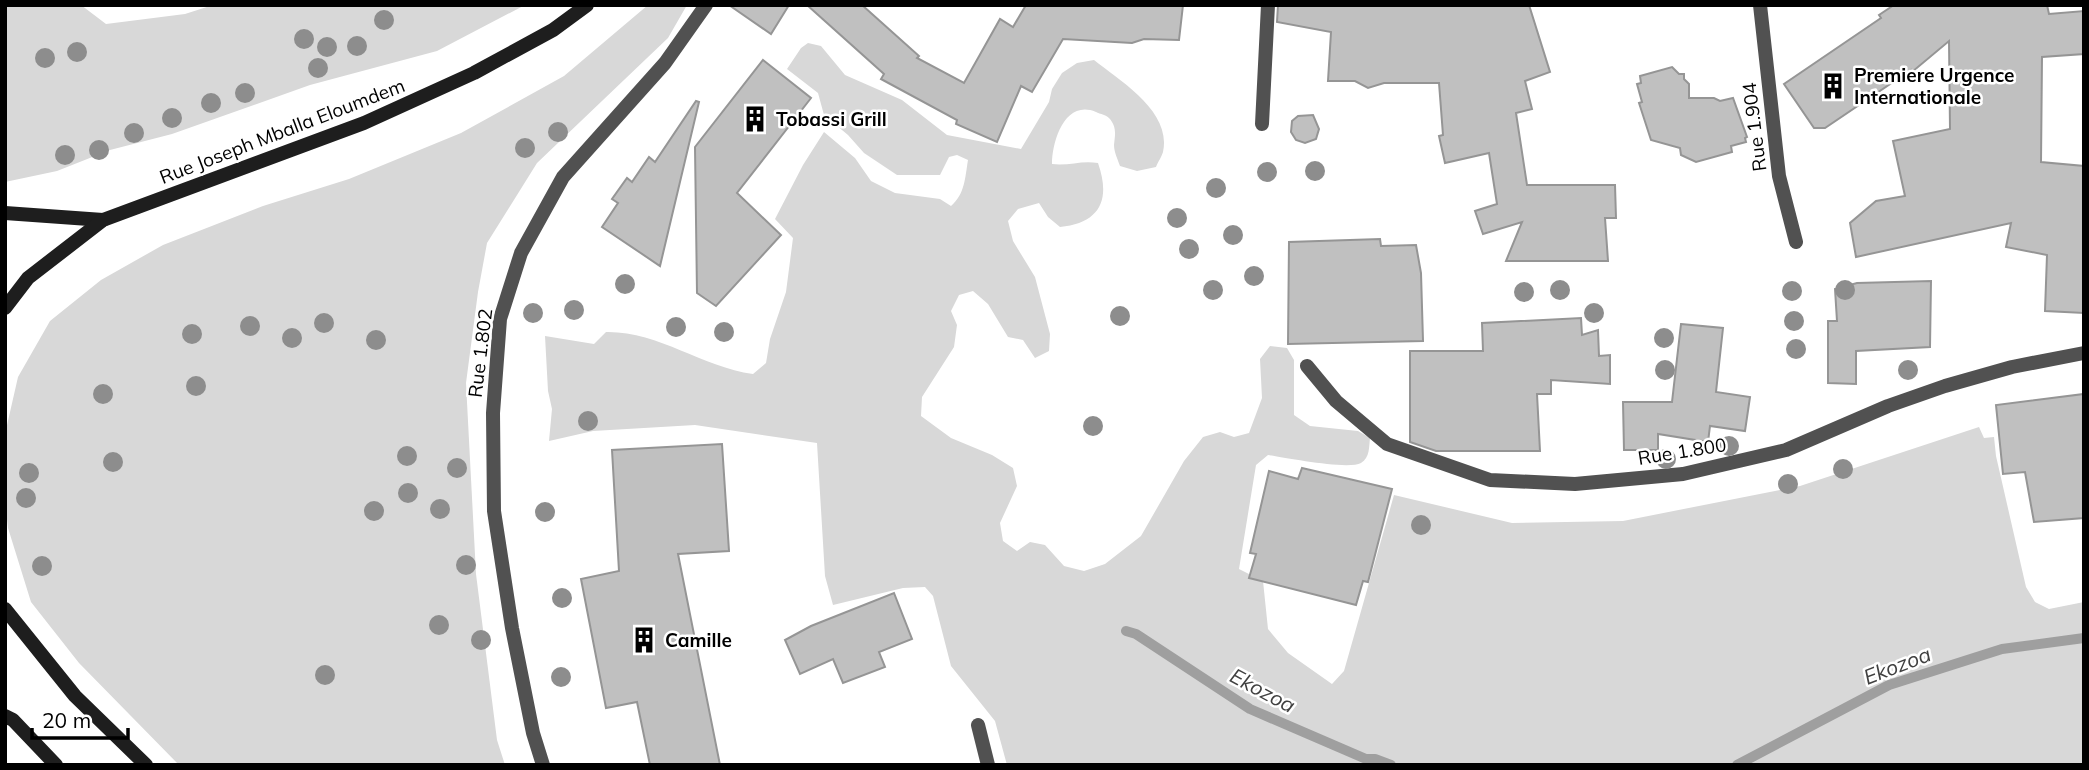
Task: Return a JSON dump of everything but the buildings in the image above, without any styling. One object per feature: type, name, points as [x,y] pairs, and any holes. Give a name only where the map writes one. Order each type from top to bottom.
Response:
[{"type":"main road","name":"Rue Joseph Mballa Eloumdem","points":[[5,308],[29,278],[103,220],[363,123],[474,73],[554,30],[587,5]]},
{"type":"main road","points":[[5,213],[103,220]]},
{"type":"main road","points":[[5,609],[75,696],[146,765]]},
{"type":"main road","points":[[5,716],[13,720],[56,765]]},
{"type":"street","name":"Rue 1.802","points":[[543,765],[533,733],[512,628],[494,511],[493,413],[500,319],[521,253],[564,177],[665,63],[706,5]]},
{"type":"street","points":[[1262,124],[1268,5]]},
{"type":"street","name":"Rue 1.904","points":[[1760,5],[1779,176],[1796,242]]},
{"type":"street","name":"Rue 1.800","points":[[1307,366],[1336,401],[1387,444],[1490,480],[1575,484],[1683,474],[1786,450],[1888,406],[1945,386],[2012,367],[2084,353]]},
{"type":"street","points":[[978,725],[988,765]]},
{"type":"shaded area","points":[[5,5],[81,5],[106,24],[185,14],[213,5],[525,5],[437,51],[310,85],[172,134],[110,150],[57,171],[5,182]]},
{"type":"shaded area","points":[[648,5],[687,5],[668,38],[537,163],[487,243],[466,383],[476,574],[497,740],[505,765],[179,765],[79,663],[31,602],[8,528],[5,501],[5,434],[18,377],[50,321],[101,280],[163,245],[263,206],[349,179],[461,133],[564,76]]},
{"type":"shaded area","points":[[808,43],[821,46],[845,75],[902,100],[947,135],[1021,149],[1049,102],[1052,89],[1062,73],[1077,63],[1094,60],[1142,99],[1160,123],[1164,137],[1162,155],[1156,167],[1137,171],[1120,166],[1114,148],[1115,129],[1109,118],[1085,110],[1076,111],[1068,117],[1058,134],[1052,164],[1098,163],[1103,188],[1099,207],[1085,221],[1074,225],[1060,227],[1048,217],[1039,203],[1018,209],[1008,221],[1013,241],[1035,277],[1050,334],[1049,351],[1035,358],[1023,340],[1008,337],[988,304],[973,291],[959,295],[951,311],[957,325],[954,347],[922,397],[921,416],[951,438],[992,455],[1013,468],[1017,486],[1000,523],[1003,541],[1017,551],[1030,542],[1045,545],[1064,566],[1084,571],[1105,564],[1141,536],[1184,461],[1203,437],[1220,432],[1234,437],[1249,433],[1262,398],[1260,359],[1270,346],[1287,348],[1294,360],[1294,415],[1310,426],[1358,431],[1370,438],[1368,452],[1364,461],[1354,465],[1316,463],[1268,455],[1256,465],[1239,569],[1263,581],[1268,629],[1288,653],[1332,684],[1344,671],[1394,495],[1512,523],[1623,521],[1800,486],[1979,427],[1984,438],[1994,437],[2026,587],[2035,602],[2049,609],[2084,602],[2084,765],[1007,765],[995,721],[951,666],[933,596],[925,587],[903,588],[833,605],[825,576],[817,443],[695,425],[593,431],[549,441],[552,409],[548,391],[545,336],[594,344],[606,332],[625,333],[662,343],[734,370],[753,374],[766,363],[770,339],[786,292],[793,238],[775,219],[803,165],[824,132],[855,158],[871,181],[895,193],[940,199],[951,206],[956,201],[964,185],[968,160],[957,155],[949,157],[940,175],[897,175],[864,153],[824,115],[818,93],[787,69],[801,48]]},
{"type":"waterway","name":"Ekozoa","points":[[1126,631],[1136,634],[1250,709],[1366,759],[1375,759],[1391,765]]},
{"type":"waterway","name":"Ekozoa","points":[[1737,765],[1889,685],[2002,649],[2084,638]]},
{"type":"place","name":"Premiere Urgence Internationale","points":[[1833,86]]},
{"type":"place","name":"Tobassi Grill","points":[[755,119]]},
{"type":"place","name":"Camille","points":[[644,640]]}]
